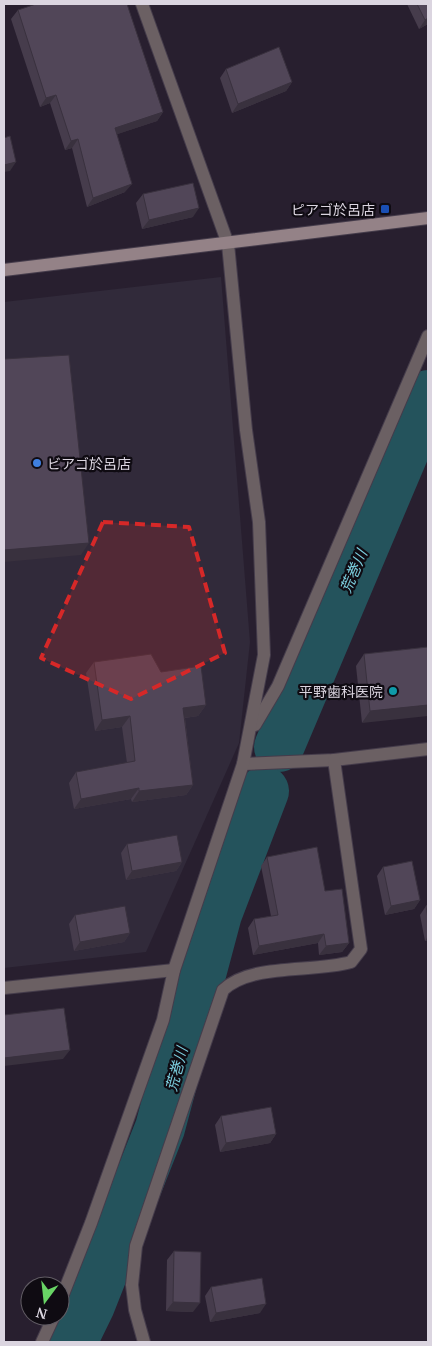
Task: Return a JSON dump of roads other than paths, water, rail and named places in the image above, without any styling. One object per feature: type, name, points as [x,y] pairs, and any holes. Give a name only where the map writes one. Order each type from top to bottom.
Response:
[{"type":"street","points":[[70,1277],[88,1232],[163,1020],[174,970],[243,764],[264,654],[264,610],[259,522],[246,430],[228,244],[142,4]]},
{"type":"street","points":[[4,270],[428,218]]},
{"type":"street","points":[[250,734],[278,686],[428,336]]},
{"type":"street","points":[[243,764],[334,760],[428,749]]},
{"type":"street","points":[[144,1342],[135,1310],[132,1285],[136,1246],[223,990],[231,982],[247,975],[319,969],[351,962],[361,949],[334,760]]},
{"type":"street","points":[[4,988],[174,970]]},
{"type":"street","points":[[42,1342],[49,1326]]},
{"type":"waterway","name":"荒巻川","points":[[279,747],[428,395]]},
{"type":"waterway","name":"荒巻川","points":[[72,1342],[90,1305],[160,1128],[217,914],[264,791]]},
{"type":"place","name":"ピアゴ於呂店","points":[[385,209]]},
{"type":"place","name":"ビアゴ於呂店","points":[[37,463]]},
{"type":"place","name":"平野歯科医院","points":[[393,691]]}]
